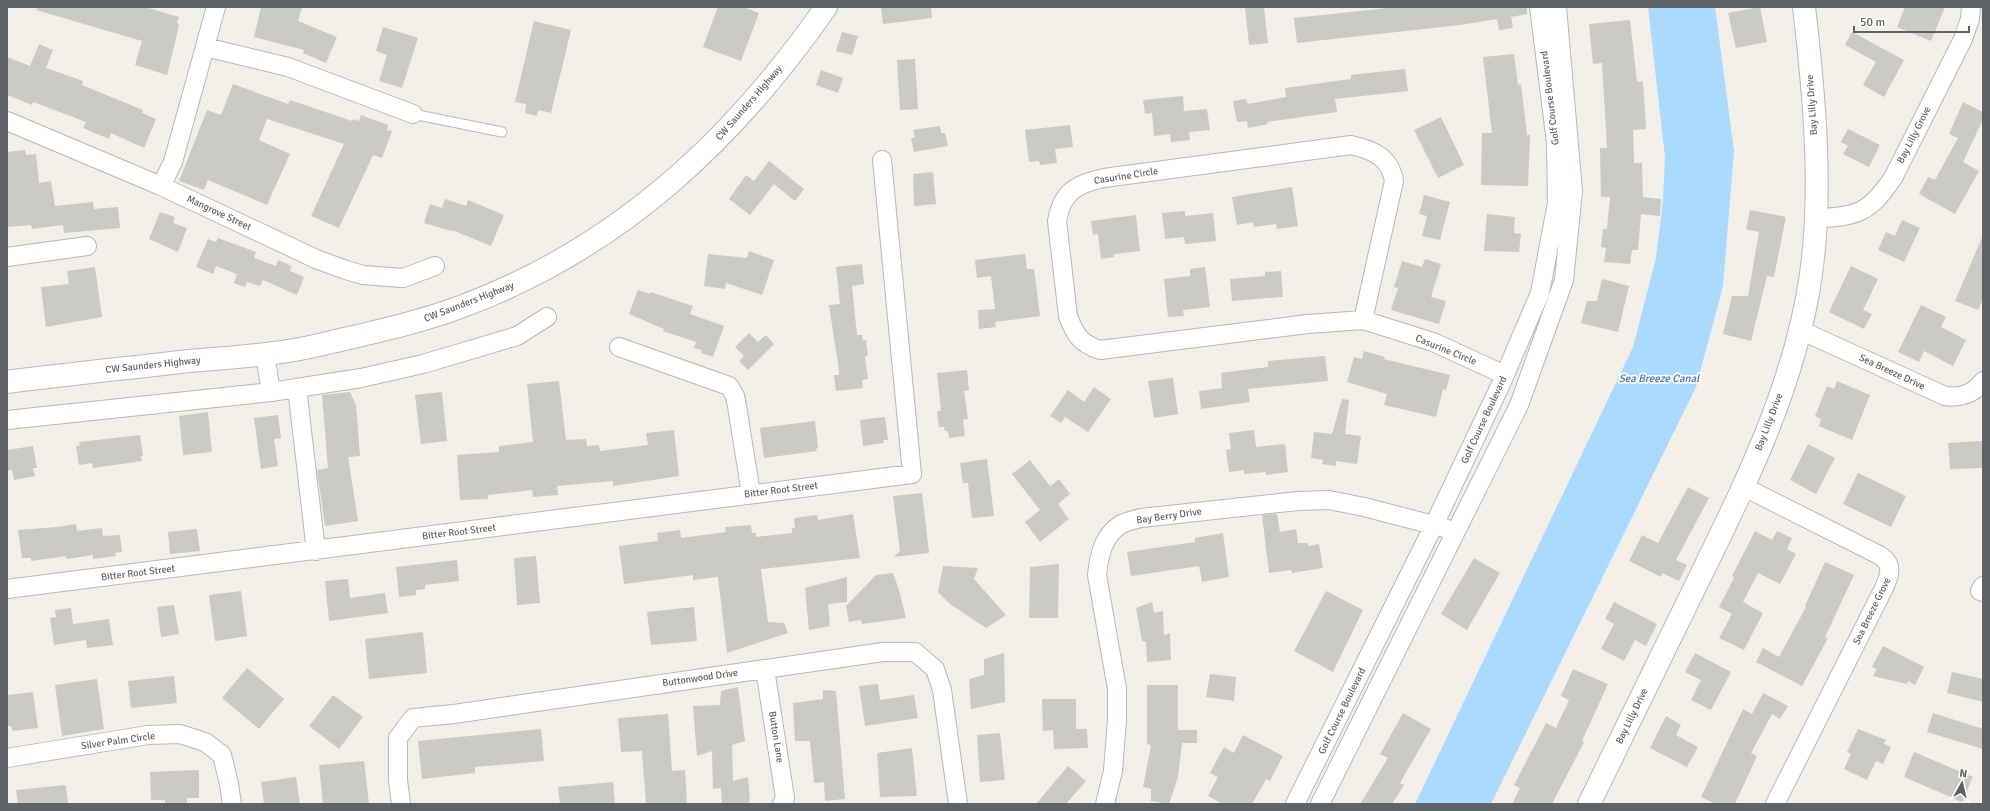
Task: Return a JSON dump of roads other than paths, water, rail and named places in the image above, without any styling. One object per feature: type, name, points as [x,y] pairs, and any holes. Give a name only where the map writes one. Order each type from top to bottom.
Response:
[{"type":"main road","name":"CW Saunders Highway","points":[[7,382],[295,350],[406,325],[477,301],[520,283],[569,257],[615,227],[674,181],[728,130],[804,39],[826,7]]},
{"type":"main road","name":"Bay Lilly Drive","points":[[1589,804],[1744,487],[1770,426],[1796,348],[1811,274],[1816,218],[1814,130],[1804,7]]},
{"type":"street","points":[[161,186],[173,162],[216,7]]},
{"type":"street","name":"Golf Course Boulevard","points":[[1295,804],[1434,525],[1505,375],[1540,293],[1557,203],[1556,143],[1539,7]]},
{"type":"street","name":"Golf Course Boulevard","points":[[1320,804],[1519,405],[1564,280],[1573,191],[1558,7]]},
{"type":"street","name":"Bay Lilly Grove","points":[[1816,218],[1851,216],[1868,207],[1885,190],[1893,178],[1963,40],[1970,19],[1971,7]]},
{"type":"street","points":[[205,47],[288,68],[413,114]]},
{"type":"street","name":"Mangrove Street","points":[[7,121],[161,186],[316,259],[346,270],[363,275],[403,278],[435,266]]},
{"type":"street","name":"Casurine Circle","points":[[1363,320],[1394,181],[1392,170],[1386,162],[1369,149],[1351,145],[1104,178],[1089,181],[1078,187],[1064,197],[1059,208],[1057,221],[1068,316],[1073,331],[1085,344],[1092,348],[1100,350],[1308,324],[1363,320],[1433,342],[1505,375]]},
{"type":"street","name":"Bitter Root Street","points":[[7,589],[316,551],[912,474],[882,160]]},
{"type":"street","points":[[7,257],[86,246]]},
{"type":"street","points":[[7,420],[271,392],[361,378],[472,350],[516,336],[547,318]]},
{"type":"street","name":"Sea Breeze Drive","points":[[1800,330],[1945,396],[1969,394],[1983,381]]},
{"type":"street","points":[[619,347],[729,386],[735,396],[751,494]]},
{"type":"street","points":[[265,354],[271,392]]},
{"type":"street","points":[[297,388],[316,551]]},
{"type":"street","name":"Sea Breeze Grove","points":[[1744,487],[1879,555],[1887,562],[1890,568],[1890,575],[1884,588],[1775,804]]},
{"type":"street","name":"Bay Berry Drive","points":[[1105,804],[1113,771],[1117,720],[1117,689],[1097,575],[1099,558],[1103,544],[1120,525],[1141,518],[1298,501],[1329,500],[1434,525],[1456,532]]},
{"type":"street","name":"Buttonwood Drive","points":[[401,804],[398,780],[398,738],[413,718],[454,714],[883,652],[915,652],[935,669],[942,690],[958,804]]},
{"type":"street","name":"Button Lane","points":[[765,669],[785,798],[782,804]]},
{"type":"street","name":"Silver Palm Circle","points":[[7,758],[148,735],[180,734],[205,742],[222,755],[232,804]]},
{"type":"lane","points":[[413,114],[502,132]]},
{"type":"water","name":"Sea Breeze Canal","points":[[1648,7],[1715,7],[1734,151],[1723,286],[1696,387],[1491,804],[1415,804],[1633,347],[1656,258],[1663,200],[1665,157]]}]
